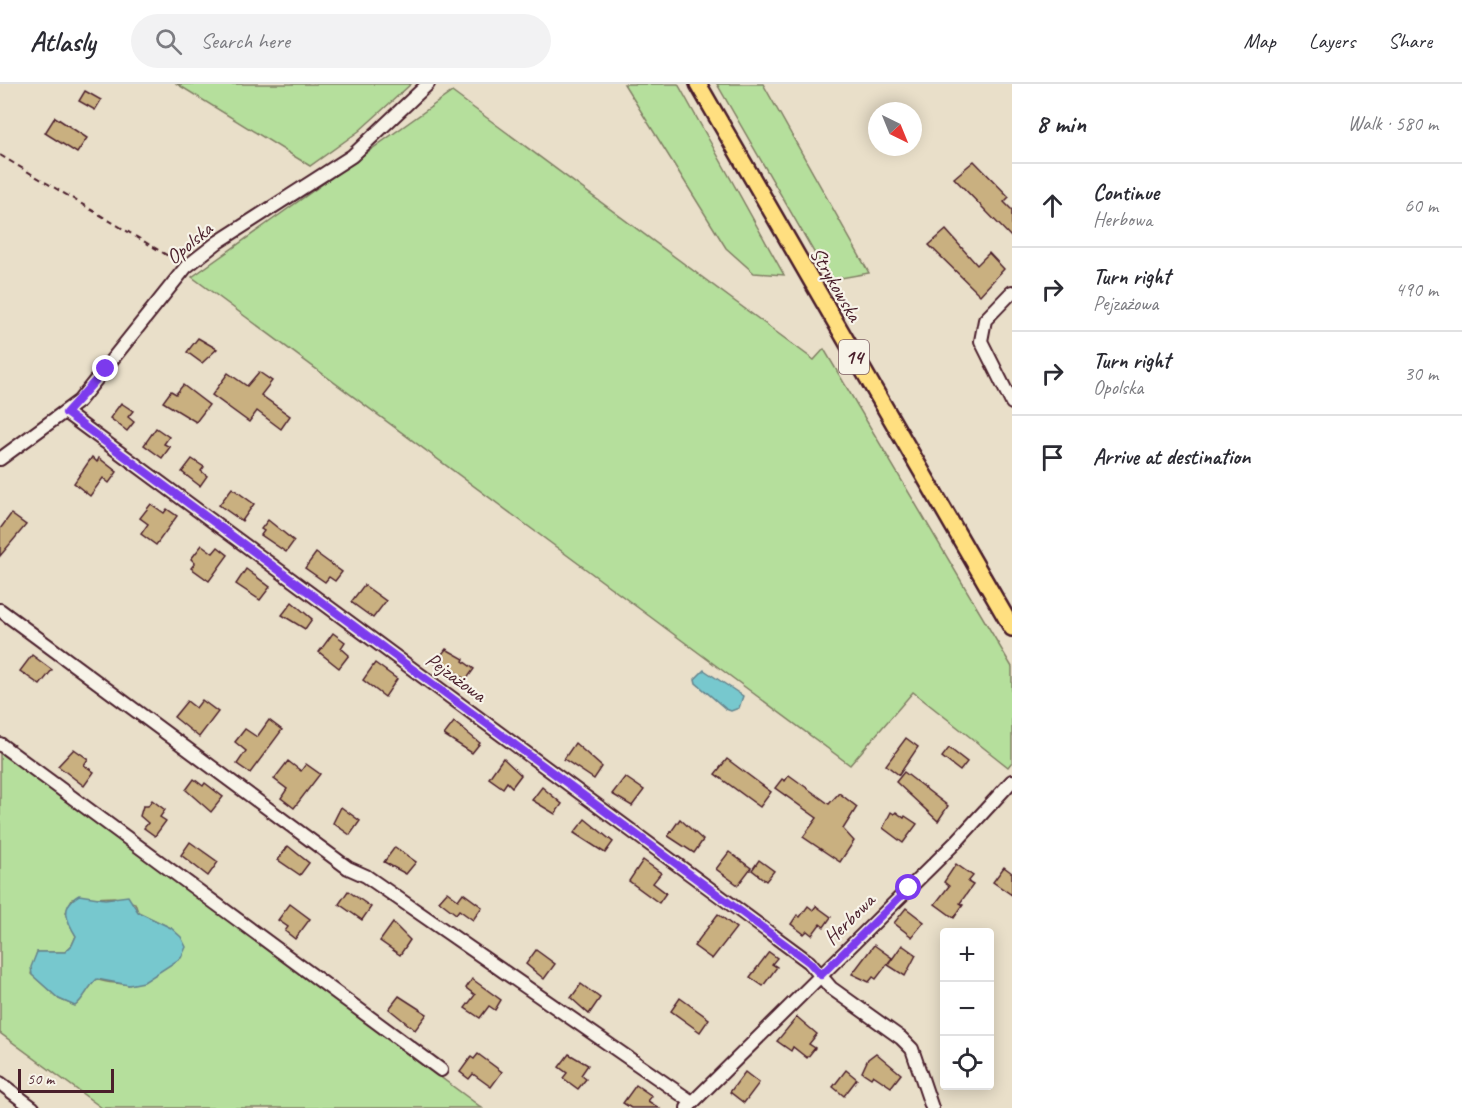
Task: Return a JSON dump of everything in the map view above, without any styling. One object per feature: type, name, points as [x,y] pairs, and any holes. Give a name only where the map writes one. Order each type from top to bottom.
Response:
[{"type":"main road","name":"Strykowska","points":[[698,84],[1012,628]]},
{"type":"street","name":"Opolska","points":[[0,459],[66,413],[106,369],[186,267],[218,242],[352,156],[428,84]]},
{"type":"street","points":[[1012,292],[991,312],[981,329],[985,351],[1012,403]]},
{"type":"street","name":"Pejzażowa","points":[[66,413],[809,962],[831,988],[901,1038],[912,1049],[931,1107]]},
{"type":"street","points":[[0,610],[348,868],[366,876],[689,1105]]},
{"type":"street","points":[[0,744],[441,1070]]},
{"type":"street","name":"Herbowa","points":[[689,1105],[957,841],[1012,782]]},
{"type":"street","points":[[0,1083],[33,1108]]},
{"type":"path","points":[[0,155],[186,267]]},
{"type":"green space","points":[[177,84],[411,84],[359,131],[310,166]]},
{"type":"green space","points":[[624,84],[678,84],[784,275],[754,273],[726,248]]},
{"type":"green space","points":[[717,84],[763,84],[869,273],[830,280]]},
{"type":"green space","points":[[452,92],[814,360],[824,349],[1012,667],[1012,762],[1008,767],[913,692],[850,765],[192,277]]},
{"type":"green space","points":[[0,750],[482,1108],[102,1108],[0,1033]],"holes":[[[114,897],[135,903],[138,912],[171,928],[129,985],[97,979],[75,1006],[59,999],[31,974],[37,952],[65,952],[72,945],[76,936],[66,912],[72,899]]]},
{"type":"water","points":[[704,670],[743,696],[739,708],[731,711],[726,709],[696,683],[695,679]]},
{"type":"water","points":[[79,895],[105,899],[128,896],[138,912],[171,928],[181,937],[186,947],[181,958],[144,982],[129,985],[97,979],[75,1006],[59,999],[32,975],[31,967],[37,952],[65,952],[72,945],[76,936],[68,919],[67,909],[73,899]]},
{"type":"building","points":[[85,91],[101,100],[95,110],[79,101]]},
{"type":"building","points":[[55,117],[87,138],[77,153],[45,133]]},
{"type":"building","points":[[974,161],[1009,197],[1004,202],[1012,210],[1012,238],[954,178]]},
{"type":"building","points":[[946,230],[977,265],[989,253],[1004,269],[980,295],[929,245]]},
{"type":"building","points":[[198,338],[217,349],[202,363],[187,352]]},
{"type":"building","points":[[259,372],[272,381],[261,395],[290,416],[281,429],[257,411],[249,422],[212,395],[228,373],[247,386]]},
{"type":"building","points":[[183,385],[209,405],[196,422],[163,402],[171,391],[176,394]]},
{"type":"building","points":[[121,403],[133,411],[128,417],[134,422],[127,431],[110,418]]},
{"type":"building","points":[[156,428],[169,437],[164,444],[170,447],[162,458],[144,445]]},
{"type":"building","points":[[92,457],[97,462],[99,458],[117,472],[109,483],[103,478],[90,496],[74,483]]},
{"type":"building","points":[[192,459],[204,467],[201,471],[207,476],[200,486],[182,472]]},
{"type":"building","points":[[232,488],[254,504],[242,521],[219,505]]},
{"type":"building","points":[[151,504],[164,513],[167,509],[177,516],[156,545],[141,534],[148,524],[140,518]]},
{"type":"building","points":[[11,514],[26,525],[0,556],[0,529]]},
{"type":"building","points":[[268,520],[294,541],[286,552],[261,535],[264,531],[261,529]]},
{"type":"building","points":[[202,545],[213,553],[218,547],[228,555],[209,581],[191,568],[195,563],[191,559]]},
{"type":"building","points":[[316,553],[342,572],[335,581],[329,577],[325,582],[305,568]]},
{"type":"building","points":[[246,569],[270,587],[260,600],[236,584]]},
{"type":"building","points":[[364,585],[386,601],[373,618],[351,602]]},
{"type":"building","points":[[292,602],[312,619],[305,629],[282,615]]},
{"type":"building","points":[[333,633],[345,642],[341,648],[349,655],[339,668],[319,652]]},
{"type":"building","points":[[446,649],[464,659],[463,661],[474,669],[466,680],[447,666],[444,670],[435,663]]},
{"type":"building","points":[[32,655],[52,670],[40,685],[20,671]]},
{"type":"building","points":[[375,663],[397,679],[385,697],[363,680]]},
{"type":"building","points":[[202,700],[218,712],[199,737],[174,717],[187,701],[196,708]]},
{"type":"building","points":[[269,720],[282,730],[250,773],[237,764],[246,751],[235,742],[245,729],[257,737]]},
{"type":"building","points":[[454,722],[480,743],[472,753],[444,735]]},
{"type":"building","points":[[906,738],[918,747],[899,775],[886,765]]},
{"type":"building","points":[[575,743],[602,767],[594,779],[564,759]]},
{"type":"building","points":[[949,748],[967,762],[960,771],[942,757]]},
{"type":"building","points":[[74,749],[88,759],[84,765],[94,772],[84,786],[58,766]]},
{"type":"building","points":[[503,758],[521,775],[512,787],[507,782],[503,788],[489,778]]},
{"type":"building","points":[[727,759],[771,792],[760,807],[715,774]]},
{"type":"building","points":[[288,761],[301,771],[306,764],[320,774],[294,808],[281,798],[287,789],[274,779]]},
{"type":"building","points":[[904,772],[948,806],[938,821],[896,782]]},
{"type":"building","points":[[789,775],[829,804],[839,793],[857,807],[843,829],[854,841],[840,862],[803,837],[817,818],[775,788],[782,779],[785,781]]},
{"type":"building","points":[[625,777],[644,790],[632,806],[612,794]]},
{"type":"building","points":[[194,779],[203,786],[205,783],[223,797],[211,812],[186,790]]},
{"type":"building","points":[[542,787],[562,804],[555,814],[532,800]]},
{"type":"building","points":[[152,800],[165,810],[160,817],[166,821],[155,836],[144,828],[148,823],[140,816],[143,806],[148,806]]},
{"type":"building","points":[[341,807],[360,821],[350,835],[333,823]]},
{"type":"building","points":[[891,812],[894,814],[896,812],[904,818],[905,816],[917,824],[903,843],[883,828]]},
{"type":"building","points":[[585,819],[613,842],[605,853],[574,833]]},
{"type":"building","points":[[680,819],[703,840],[694,853],[668,836]]},
{"type":"building","points":[[190,842],[218,862],[208,876],[181,855]]},
{"type":"building","points":[[288,846],[309,863],[300,875],[278,860]]},
{"type":"building","points":[[395,847],[416,862],[406,874],[384,862]]},
{"type":"building","points":[[729,852],[751,868],[738,885],[716,869]]},
{"type":"building","points":[[643,860],[661,873],[653,883],[666,893],[659,903],[629,881]]},
{"type":"building","points":[[759,860],[774,871],[766,881],[752,870]]},
{"type":"building","points":[[956,864],[973,876],[968,882],[973,885],[960,903],[963,905],[954,918],[935,904],[949,886],[944,882]]},
{"type":"building","points":[[1004,867],[1012,873],[1012,895],[993,882]]},
{"type":"building","points":[[348,891],[371,907],[362,920],[339,904]]},
{"type":"building","points":[[447,892],[458,900],[463,893],[482,907],[473,920],[459,910],[456,914],[439,901]]},
{"type":"building","points":[[290,904],[310,919],[295,939],[285,931],[288,927],[278,920]]},
{"type":"building","points":[[808,906],[813,910],[816,906],[831,917],[824,927],[820,924],[812,935],[807,931],[804,934],[791,924],[797,915],[800,917]]},
{"type":"building","points":[[906,908],[924,922],[912,937],[894,923]]},
{"type":"building","points":[[718,914],[736,928],[712,959],[694,946]]},
{"type":"building","points":[[393,923],[410,940],[400,955],[380,941]]},
{"type":"building","points":[[874,945],[892,958],[876,979],[873,977],[869,982],[852,974]]},
{"type":"building","points":[[902,945],[916,955],[905,976],[888,965]]},
{"type":"building","points":[[536,950],[555,964],[544,979],[526,964]]},
{"type":"building","points":[[769,952],[777,958],[772,964],[777,967],[763,986],[750,977]]},
{"type":"building","points":[[472,979],[501,1000],[495,1010],[489,1006],[480,1018],[465,1008],[475,995],[466,988]]},
{"type":"building","points":[[581,984],[600,998],[589,1014],[571,998]]},
{"type":"building","points":[[399,996],[427,1014],[415,1030],[389,1009]]},
{"type":"building","points":[[680,998],[709,1019],[700,1032],[671,1011]]},
{"type":"building","points":[[797,1017],[817,1034],[809,1044],[815,1048],[807,1058],[793,1047],[791,1051],[777,1041]]},
{"type":"building","points":[[876,1053],[901,1074],[891,1087],[873,1075],[871,1078],[862,1072],[868,1059]]},
{"type":"building","points":[[478,1054],[502,1072],[491,1087],[473,1074],[469,1079],[460,1072],[471,1057],[474,1059]]},
{"type":"building","points":[[569,1054],[588,1065],[581,1075],[586,1079],[578,1089],[563,1078],[567,1073],[559,1067]]},
{"type":"building","points":[[846,1070],[857,1079],[844,1096],[833,1087]]},
{"type":"building","points":[[745,1072],[759,1083],[744,1103],[730,1092]]},
{"type":"building","points":[[636,1085],[652,1096],[648,1101],[659,1108],[631,1108],[623,1103]]},
{"type":"route","points":[[106,369],[66,413],[809,962],[821,975],[909,888]]}]
